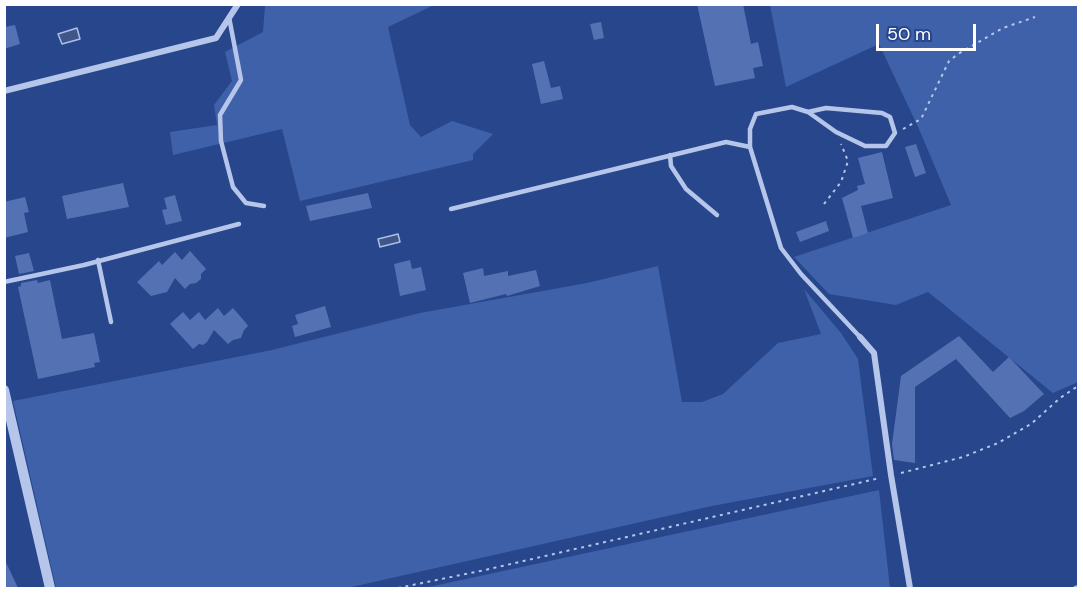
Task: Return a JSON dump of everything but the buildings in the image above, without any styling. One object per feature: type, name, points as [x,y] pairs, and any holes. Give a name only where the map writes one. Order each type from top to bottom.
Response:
[{"type":"street","points":[[4,91],[216,38],[238,4]]},
{"type":"street","points":[[860,337],[874,353],[891,476],[910,588]]},
{"type":"street","points":[[4,390],[50,588]]},
{"type":"lane","points":[[230,17],[241,80],[220,115],[221,141],[233,187],[246,203],[264,206]]},
{"type":"lane","points":[[808,112],[826,108],[882,113],[890,117],[895,133],[886,146],[865,146],[836,132],[808,112],[792,107],[756,114],[750,129],[750,147],[781,248],[801,274],[860,337]]},
{"type":"lane","points":[[451,209],[726,142],[741,143],[750,147]]},
{"type":"lane","points":[[670,155],[671,166],[686,189],[717,215]]},
{"type":"lane","points":[[4,282],[84,265],[240,224]]},
{"type":"lane","points":[[98,260],[111,322]]},
{"type":"path","points":[[895,133],[921,119],[949,61],[1003,28],[1035,17]]},
{"type":"path","points":[[824,204],[841,182],[848,161],[836,132]]},
{"type":"path","points":[[398,588],[891,476],[963,457],[998,443],[1031,424],[1060,398],[1078,386]]},
{"type":"shaded area","points":[[436,4],[388,27],[410,125],[421,137],[452,121],[493,134],[473,154],[473,160],[300,201],[282,129],[173,155],[170,132],[217,125],[214,105],[232,81],[225,52],[263,32],[265,5]]},
{"type":"shaded area","points":[[770,5],[1078,5],[1078,382],[1053,393],[928,292],[896,305],[829,294],[794,257],[951,205],[919,129],[879,44],[786,87]]},
{"type":"shaded area","points":[[77,28],[80,39],[62,44],[58,34]]},
{"type":"shaded area","points":[[398,234],[400,242],[380,247],[378,239]]},
{"type":"shaded area","points":[[658,266],[682,402],[702,402],[723,394],[778,343],[821,334],[804,289],[841,333],[858,359],[873,476],[712,506],[347,588],[56,588],[13,401],[272,350],[420,313],[587,283]]},
{"type":"shaded area","points":[[879,490],[890,588],[424,588]]}]
